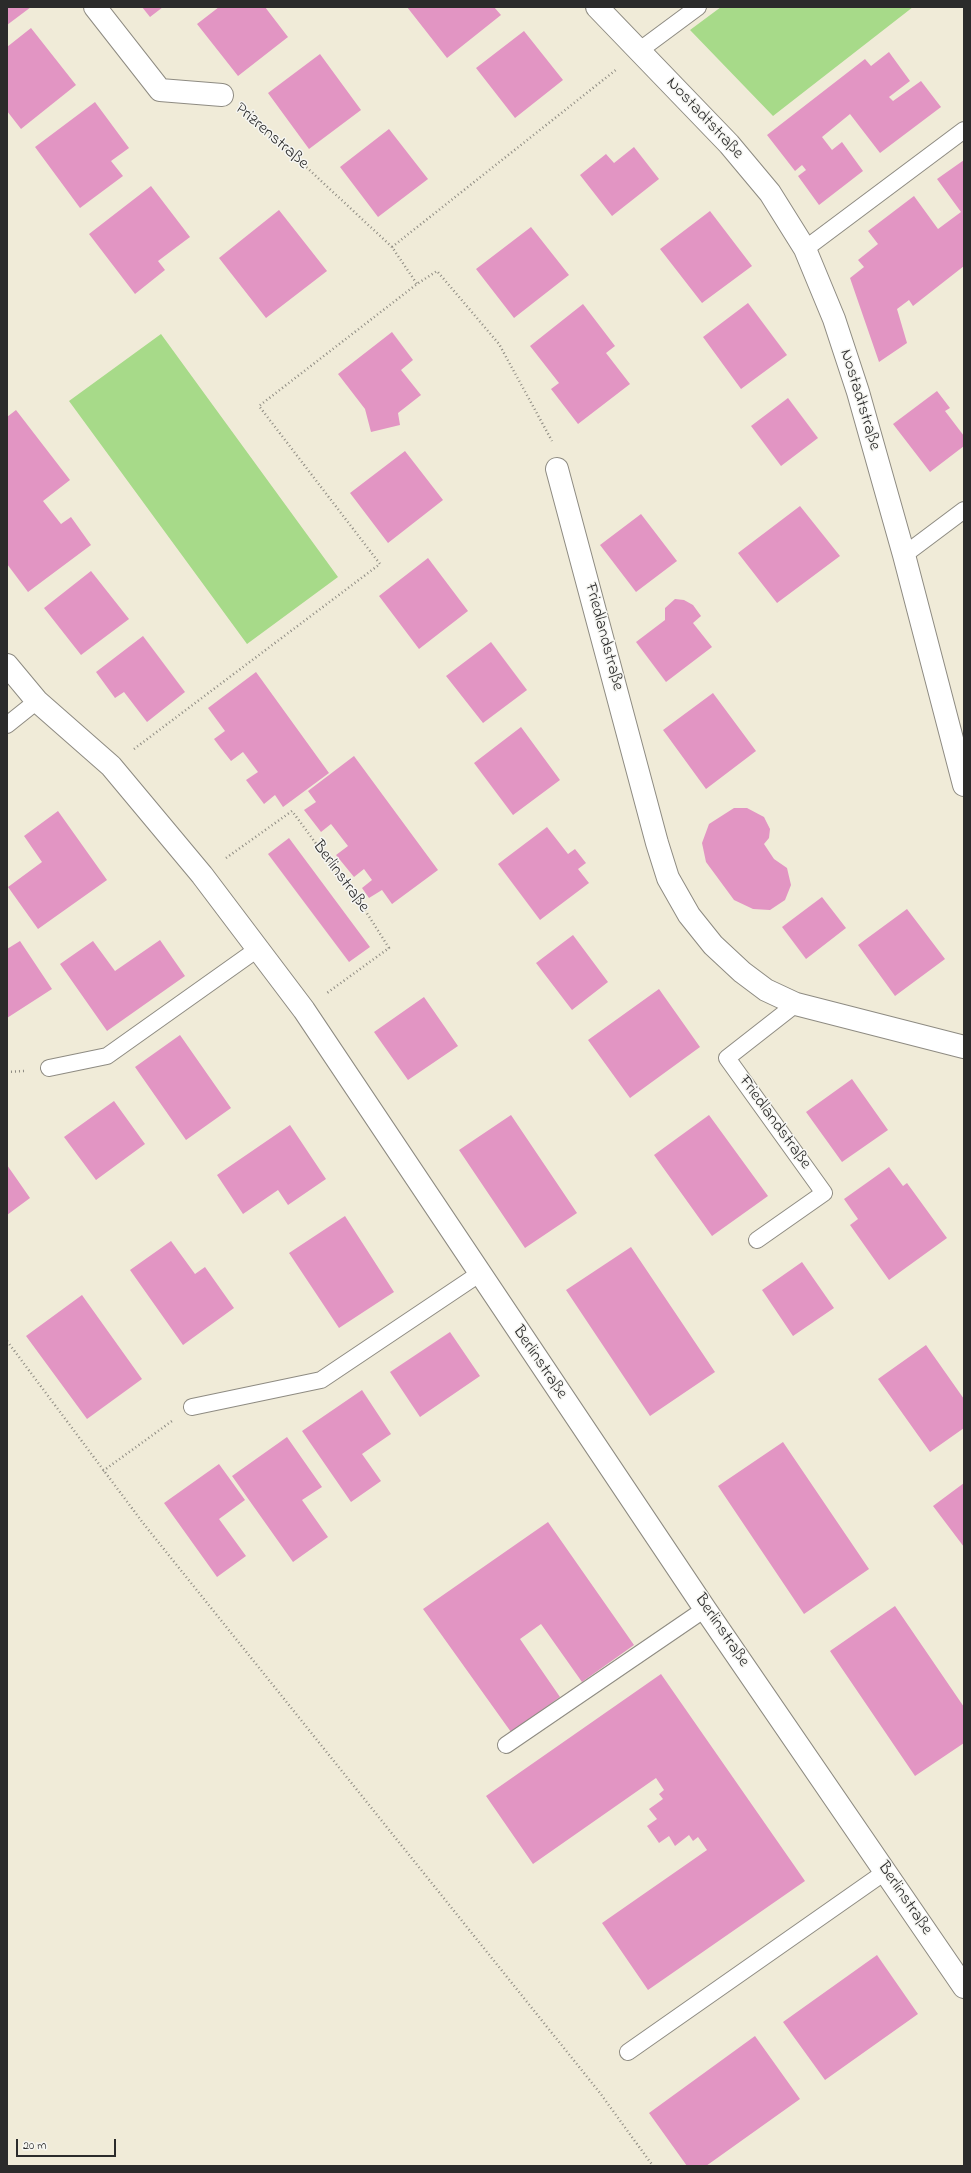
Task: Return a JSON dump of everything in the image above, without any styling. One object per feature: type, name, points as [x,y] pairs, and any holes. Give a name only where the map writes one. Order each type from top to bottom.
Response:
[{"type":"street","name":"Prizrenstraße","points":[[95,7],[160,90],[222,95]]},
{"type":"street","name":"Nostadtstraße","points":[[597,7],[729,144],[770,193],[805,249],[834,319],[858,392],[961,759],[964,785]]},
{"type":"street","name":"Friedlandstraße","points":[[557,469],[668,878],[689,915],[713,945],[742,972],[766,990],[796,1004],[964,1047]]},
{"type":"street","name":"Berlinstraße","points":[[7,665],[37,701],[111,766],[202,875],[259,948],[304,1010],[479,1274],[964,1987]]},
{"type":"lane","points":[[640,50],[698,7]]},
{"type":"lane","points":[[805,249],[964,130]]},
{"type":"lane","points":[[904,555],[964,510]]},
{"type":"lane","points":[[7,725],[37,701]]},
{"type":"lane","points":[[49,1068],[107,1056],[259,948]]},
{"type":"lane","name":"Friedlandstraße","points":[[757,1240],[824,1193],[727,1058],[796,1004]]},
{"type":"lane","points":[[192,1407],[321,1380],[479,1274]]},
{"type":"lane","points":[[506,1745],[705,1608]]},
{"type":"lane","points":[[628,2052],[886,1872]]},
{"type":"path","points":[[392,247],[640,50]]},
{"type":"path","name":"Prizrenstraße","points":[[222,95],[246,111],[392,247],[417,284]]},
{"type":"path","points":[[111,766],[380,564],[259,406],[417,284],[437,271],[499,344],[553,445],[557,469]]},
{"type":"path","name":"Berlinstraße","points":[[202,875],[292,811],[363,908],[388,948],[304,1010]]},
{"type":"path","points":[[7,1341],[103,1471],[600,2093],[653,2166]]},
{"type":"path","points":[[103,1471],[192,1407]]},
{"type":"green space","points":[[721,7],[913,7],[773,116],[690,30]]},
{"type":"green space","points":[[161,334],[338,577],[247,644],[69,401]]},
{"type":"building","points":[[7,7],[31,7],[7,25]]},
{"type":"building","points":[[142,7],[163,7],[150,17]]},
{"type":"building","points":[[219,7],[265,7],[288,37],[238,76],[197,24]]},
{"type":"building","points":[[407,7],[494,7],[501,15],[447,58]]},
{"type":"building","points":[[31,28],[76,85],[21,129],[7,111],[7,47]]},
{"type":"building","points":[[524,31],[563,80],[515,118],[476,68]]},
{"type":"building","points":[[889,52],[910,81],[889,97],[893,101],[921,81],[941,107],[880,153],[850,114],[822,137],[832,150],[842,142],[863,171],[819,205],[798,176],[806,170],[802,165],[795,171],[767,135],[865,59],[871,66]]},
{"type":"building","points":[[320,54],[361,110],[309,149],[268,93]]},
{"type":"building","points":[[95,102],[129,148],[111,161],[123,176],[80,208],[35,147]]},
{"type":"building","points":[[389,129],[428,179],[378,217],[340,167]]},
{"type":"building","points":[[634,147],[659,179],[612,216],[580,175],[606,154],[614,163]]},
{"type":"building","points":[[964,160],[964,266],[913,306],[909,300],[897,309],[907,343],[879,362],[850,278],[864,267],[858,260],[878,244],[868,231],[914,196],[938,229],[961,212],[937,179]]},
{"type":"building","points":[[151,186],[190,237],[158,261],[165,270],[135,294],[89,234]]},
{"type":"building","points":[[279,210],[327,271],[266,318],[219,258]]},
{"type":"building","points":[[710,211],[752,266],[702,303],[660,249]]},
{"type":"building","points":[[531,227],[569,275],[514,318],[476,269]]},
{"type":"building","points":[[748,303],[787,355],[741,389],[703,337]]},
{"type":"building","points":[[583,304],[615,346],[606,353],[630,384],[578,424],[551,389],[559,383],[530,346]]},
{"type":"building","points":[[392,332],[413,360],[401,370],[421,395],[398,413],[400,425],[371,432],[365,409],[338,374]]},
{"type":"building","points":[[937,391],[950,408],[945,411],[964,436],[964,446],[930,472],[893,424]]},
{"type":"building","points":[[788,398],[818,438],[781,466],[751,426]]},
{"type":"building","points":[[16,410],[70,480],[43,501],[61,524],[71,517],[91,545],[28,592],[7,564],[7,417]]},
{"type":"building","points":[[405,451],[443,500],[388,543],[350,493]]},
{"type":"building","points":[[800,506],[840,556],[777,603],[738,553]]},
{"type":"building","points":[[641,514],[677,561],[636,592],[600,545]]},
{"type":"building","points":[[428,558],[468,611],[419,649],[379,596]]},
{"type":"building","points":[[91,571],[129,619],[81,655],[44,608]]},
{"type":"building","points":[[675,599],[684,600],[693,605],[701,616],[693,623],[712,647],[666,682],[636,642],[665,620],[665,608]]},
{"type":"building","points":[[143,636],[185,692],[147,722],[124,692],[115,698],[96,672]]},
{"type":"building","points":[[491,642],[527,690],[483,723],[446,676]]},
{"type":"building","points":[[256,672],[329,773],[283,807],[275,795],[264,804],[246,780],[258,772],[243,752],[231,761],[214,739],[225,731],[208,708]]},
{"type":"building","points":[[713,693],[756,751],[706,789],[663,730]]},
{"type":"building","points":[[521,727],[560,780],[513,815],[474,763]]},
{"type":"building","points":[[354,756],[438,870],[392,904],[382,890],[369,898],[362,888],[372,880],[364,869],[354,877],[336,855],[348,846],[331,824],[321,832],[304,810],[316,802],[308,791]]},
{"type":"building","points":[[734,808],[747,808],[764,817],[770,829],[769,838],[764,844],[774,859],[787,868],[791,885],[785,900],[770,910],[753,909],[734,900],[706,862],[702,843],[709,824]]},
{"type":"building","points":[[58,811],[107,880],[38,929],[8,887],[42,862],[24,836]]},
{"type":"building","points":[[547,827],[568,854],[575,849],[586,863],[578,869],[589,883],[540,920],[498,864]]},
{"type":"building","points":[[289,838],[370,947],[349,962],[268,854]]},
{"type":"building","points":[[822,897],[846,928],[806,959],[782,927]]},
{"type":"building","points":[[907,909],[945,959],[895,996],[858,945]]},
{"type":"building","points":[[573,935],[608,982],[572,1010],[536,963]]},
{"type":"building","points":[[160,940],[185,976],[107,1031],[60,964],[93,941],[115,971]]},
{"type":"building","points":[[20,941],[52,989],[7,1018],[7,949]]},
{"type":"building","points":[[659,989],[700,1047],[630,1098],[588,1040]]},
{"type":"building","points":[[424,997],[458,1046],[408,1080],[374,1032]]},
{"type":"building","points":[[180,1035],[231,1108],[186,1140],[135,1067]]},
{"type":"building","points":[[852,1079],[888,1130],[842,1162],[806,1112]]},
{"type":"building","points":[[114,1101],[145,1144],[96,1180],[64,1137]]},
{"type":"building","points":[[511,1115],[577,1213],[525,1248],[459,1150]]},
{"type":"building","points":[[709,1115],[768,1196],[712,1236],[654,1155]]},
{"type":"building","points":[[290,1125],[326,1179],[288,1205],[278,1190],[243,1214],[217,1175]]},
{"type":"building","points":[[7,1165],[30,1198],[7,1215]]},
{"type":"building","points":[[889,1167],[903,1186],[907,1183],[947,1238],[889,1280],[850,1225],[858,1219],[844,1199]]},
{"type":"building","points":[[345,1216],[394,1292],[339,1328],[289,1253]]},
{"type":"building","points":[[171,1241],[195,1274],[205,1267],[234,1308],[183,1345],[130,1270]]},
{"type":"building","points":[[631,1247],[715,1372],[650,1416],[566,1290]]},
{"type":"building","points":[[802,1262],[834,1308],[793,1336],[762,1290]]},
{"type":"building","points":[[82,1295],[142,1379],[87,1419],[26,1336]]},
{"type":"building","points":[[450,1332],[480,1376],[420,1417],[390,1372]]},
{"type":"building","points":[[926,1345],[964,1399],[964,1428],[930,1452],[878,1379]]},
{"type":"building","points":[[362,1390],[391,1434],[362,1454],[381,1481],[351,1502],[302,1431]]},
{"type":"building","points":[[287,1437],[322,1487],[302,1500],[328,1537],[293,1562],[232,1476]]},
{"type":"building","points":[[783,1442],[869,1569],[804,1614],[718,1486]]},
{"type":"building","points":[[219,1464],[245,1500],[219,1519],[246,1556],[217,1577],[164,1503]]},
{"type":"building","points":[[964,1483],[964,1547],[933,1506]]},
{"type":"building","points":[[548,1522],[634,1645],[582,1682],[541,1624],[520,1639],[560,1697],[511,1732],[423,1609]]},
{"type":"building","points":[[895,1606],[964,1707],[964,1743],[915,1776],[830,1651]]},
{"type":"building","points":[[661,1674],[805,1881],[648,1990],[602,1923],[707,1850],[698,1837],[693,1841],[689,1835],[675,1846],[669,1836],[659,1843],[647,1826],[657,1819],[649,1809],[663,1799],[659,1794],[664,1790],[656,1778],[533,1864],[486,1796]]},
{"type":"building","points":[[877,1955],[918,2014],[825,2080],[783,2022]]},
{"type":"building","points":[[755,2036],[800,2099],[706,2166],[687,2166],[649,2113]]}]
